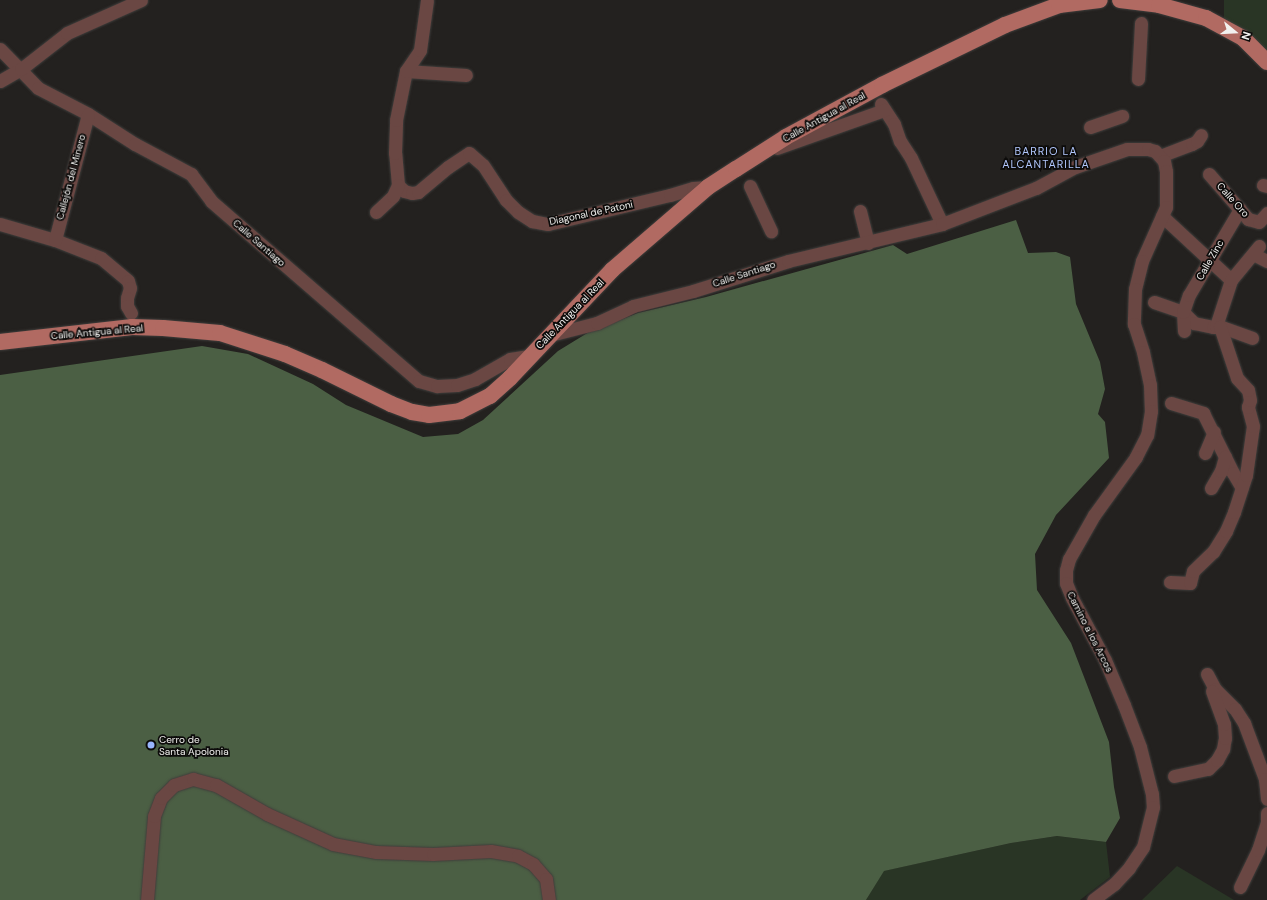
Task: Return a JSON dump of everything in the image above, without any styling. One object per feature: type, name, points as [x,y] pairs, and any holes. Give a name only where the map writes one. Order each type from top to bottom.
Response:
[{"type":"main road","name":"Calle Antigua al Real","points":[[0,342],[132,327],[220,333],[285,354],[322,370],[391,404],[412,412],[429,415],[460,411],[475,405],[490,396],[612,270],[708,188],[760,154],[882,85],[1005,25],[1059,5],[1100,0]]},
{"type":"main road","points":[[1120,0],[1159,5],[1206,18],[1243,38],[1267,62]]},
{"type":"street","points":[[0,81],[21,69],[67,33],[141,0]]},
{"type":"street","points":[[376,212],[393,196],[398,185],[395,153],[396,120],[406,71],[420,50],[427,0]]},
{"type":"street","points":[[1138,79],[1141,23]]},
{"type":"street","name":"Calle Santiago","points":[[0,49],[38,88],[88,114],[135,144],[191,174],[211,201],[419,380],[437,386],[457,385],[475,379],[510,359],[529,356]]},
{"type":"street","points":[[406,71],[466,75]]},
{"type":"street","points":[[760,154],[883,107],[894,124],[900,141],[911,158],[942,224]]},
{"type":"street","name":"Callejón del Minero","points":[[55,240],[88,114]]},
{"type":"street","points":[[1090,127],[1122,116]]},
{"type":"street","points":[[1160,156],[1192,144],[1201,135]]},
{"type":"street","name":"Calle Santiago","points":[[550,335],[597,323],[633,306],[693,291],[788,261],[942,224],[1036,188],[1075,167],[1127,149],[1148,149],[1155,151],[1160,156]]},
{"type":"street","name":"Diagonal de Patoni","points":[[398,185],[404,191],[412,193],[418,192],[448,167],[469,153],[483,165],[506,200],[518,212],[532,221],[548,224],[693,188],[708,188]]},
{"type":"street","name":"Camino a los Arcos","points":[[1092,900],[1114,884],[1129,868],[1143,847],[1153,807],[1152,794],[1140,747],[1124,705],[1105,660],[1072,598],[1066,583],[1066,577],[1069,559],[1094,515],[1136,457],[1147,435],[1151,411],[1150,385],[1143,352],[1134,324],[1135,289],[1142,261],[1166,207],[1166,171],[1164,161],[1160,156]]},
{"type":"street","name":"Calle Oro","points":[[1209,174],[1248,219],[1263,217]]},
{"type":"street","points":[[750,186],[771,231]]},
{"type":"street","name":"Calle Zinc","points":[[1183,312],[1189,295],[1240,209]]},
{"type":"street","points":[[860,211],[868,243]]},
{"type":"street","points":[[1162,216],[1231,280]]},
{"type":"street","points":[[0,224],[55,240],[101,258],[128,281],[130,288],[127,298],[131,313]]},
{"type":"street","points":[[1170,582],[1190,583],[1194,571],[1214,552],[1226,531],[1242,488],[1253,426],[1248,408],[1250,400],[1248,390],[1237,378],[1218,327],[1231,280],[1256,250],[1267,261]]},
{"type":"street","points":[[1154,302],[1183,312],[1194,322],[1218,327],[1252,338]]},
{"type":"street","points":[[1183,312],[1184,332]]},
{"type":"street","points":[[1171,403],[1204,413],[1233,473],[1242,488]]},
{"type":"street","points":[[1205,453],[1214,432]]},
{"type":"street","points":[[1211,488],[1221,471],[1225,457]]},
{"type":"street","points":[[1174,776],[1208,769],[1217,760],[1223,749],[1224,724],[1207,674],[1215,688],[1235,709],[1244,723],[1265,778],[1267,798]]},
{"type":"street","points":[[147,900],[154,816],[161,798],[174,785],[193,780],[216,784],[267,814],[333,844],[376,852],[434,854],[491,851],[518,856],[533,864],[546,879],[549,900]]},
{"type":"street","points":[[1240,887],[1258,850],[1267,823],[1267,813]]},
{"type":"green space","points":[[1224,0],[1267,0],[1267,55],[1242,30],[1224,18]]},
{"type":"green space","points":[[1016,220],[1028,253],[1056,252],[1070,257],[1076,304],[1100,362],[1105,389],[1098,414],[1105,422],[1109,458],[1056,515],[1035,554],[1037,590],[1071,643],[1109,742],[1114,787],[1120,818],[1106,842],[1057,836],[1011,843],[884,871],[866,900],[0,900],[0,375],[202,346],[248,354],[313,384],[346,405],[423,437],[458,434],[483,420],[558,351],[589,332],[638,313],[706,297],[893,245],[907,254]]},
{"type":"green space","points":[[1057,836],[1106,842],[1110,877],[1080,900],[866,900],[883,871],[1011,843]]},
{"type":"green space","points":[[1177,866],[1234,900],[1142,900]]},
{"type":"place","name":"Cerro de Santa Apolonia","points":[[151,745]]},
{"type":"district","name":"BARRIO LA ALCANTARILLA","points":[[1046,158]]}]
